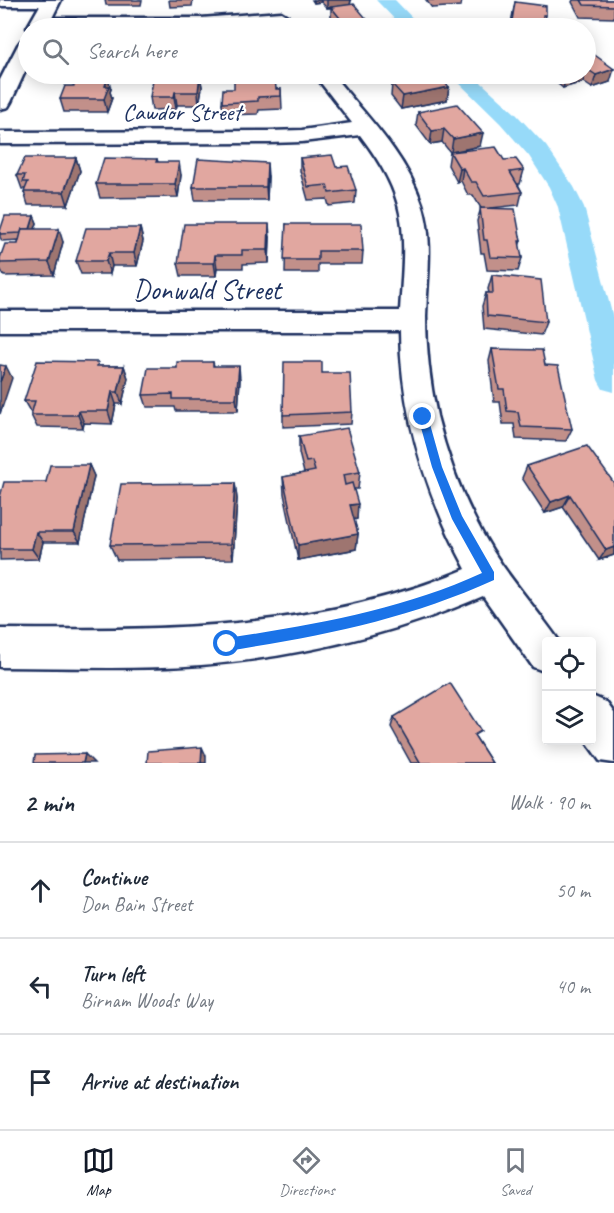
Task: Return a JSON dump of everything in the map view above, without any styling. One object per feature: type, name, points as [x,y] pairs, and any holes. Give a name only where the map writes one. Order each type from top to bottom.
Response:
[{"type":"main road","points":[[43,18],[51,0]]},
{"type":"main road","points":[[0,102],[18,65]]},
{"type":"street","points":[[0,1],[51,0]]},
{"type":"street","points":[[268,0],[282,18]]},
{"type":"street","points":[[331,84],[389,161],[411,204],[416,255],[413,321],[416,366],[423,417],[437,467],[458,519],[489,576],[542,649]]},
{"type":"street","name":"Cawdor Street","points":[[0,138],[269,137],[302,136],[364,128]]},
{"type":"street","name":"Donwald Street","points":[[0,321],[413,321]]},
{"type":"street","points":[[0,648],[150,648],[227,644],[303,633],[374,618],[456,591],[489,576]]},
{"type":"street","points":[[596,723],[614,747]]},
{"type":"building","points":[[581,0],[614,0],[614,6],[584,5]]},
{"type":"building","points":[[515,2],[546,6],[546,15],[543,15],[543,18],[512,18]]},
{"type":"building","points":[[354,4],[366,18],[340,18],[331,7]]},
{"type":"building","points":[[596,56],[614,69],[596,75]]},
{"type":"building","points":[[75,84],[106,84],[105,86],[109,86],[104,99],[60,99],[65,86]]},
{"type":"building","points":[[152,84],[199,84],[198,92],[175,92],[174,97],[150,97]]},
{"type":"building","points":[[234,84],[276,84],[276,89],[281,89],[281,96],[258,97],[258,101],[222,103],[223,89],[234,89]]},
{"type":"building","points":[[392,84],[446,84],[449,87],[403,96]]},
{"type":"building","points":[[457,104],[483,133],[453,139],[444,129],[432,131],[418,112]]},
{"type":"building","points":[[496,147],[504,160],[516,159],[524,170],[510,172],[522,192],[484,196],[476,182],[471,182],[463,168],[460,169],[450,152]]},
{"type":"building","points":[[332,155],[336,167],[348,166],[356,190],[329,193],[327,185],[308,187],[300,158]]},
{"type":"building","points":[[25,158],[76,158],[64,192],[24,192],[28,182],[23,182],[25,175],[17,175]]},
{"type":"building","points":[[104,158],[157,159],[156,162],[179,162],[175,184],[96,184]]},
{"type":"building","points":[[198,159],[267,163],[266,187],[193,187]]},
{"type":"building","points":[[480,208],[515,209],[522,258],[490,257],[487,240],[484,240]]},
{"type":"building","points":[[5,216],[34,216],[30,229],[22,229],[21,233],[0,234]]},
{"type":"building","points":[[184,224],[269,224],[268,250],[242,250],[242,255],[215,255],[214,263],[178,263]]},
{"type":"building","points":[[286,224],[361,224],[363,251],[318,251],[318,260],[284,260]]},
{"type":"building","points":[[86,228],[140,228],[134,253],[109,253],[106,261],[76,261]]},
{"type":"building","points":[[22,229],[59,229],[49,262],[0,263],[5,244],[18,244]]},
{"type":"building","points":[[492,275],[541,280],[546,322],[487,316],[486,293],[493,293]]},
{"type":"building","points":[[492,349],[542,350],[545,365],[558,366],[572,429],[521,427],[518,412],[507,411],[504,389],[499,389]]},
{"type":"building","points":[[37,361],[98,362],[97,366],[124,366],[118,392],[112,392],[108,411],[79,411],[78,415],[31,415],[35,401],[24,401]]},
{"type":"building","points":[[177,362],[213,362],[213,366],[239,366],[236,399],[173,399],[173,394],[143,395],[148,368],[177,368]]},
{"type":"building","points":[[284,362],[322,362],[322,373],[350,373],[352,412],[283,415]]},
{"type":"building","points":[[0,365],[6,366],[0,382]]},
{"type":"building","points":[[347,428],[360,472],[343,475],[345,485],[352,483],[358,504],[350,505],[358,534],[298,545],[283,477],[315,471],[312,461],[306,462],[299,436]]},
{"type":"building","points":[[587,446],[614,483],[614,547],[606,550],[570,495],[551,502],[527,466]]},
{"type":"building","points":[[50,465],[89,465],[74,532],[36,532],[32,549],[0,549],[0,497],[4,482],[46,482]]},
{"type":"building","points":[[235,483],[231,544],[110,545],[121,484]]},
{"type":"building","points":[[450,683],[481,731],[474,735],[492,763],[418,763],[420,762],[394,717]]},
{"type":"building","points":[[202,747],[201,763],[147,763],[148,751]]},
{"type":"building","points":[[85,754],[83,763],[34,763],[35,755]]},
{"type":"waterway","points":[[385,0],[403,18]]},
{"type":"waterway","points":[[471,84],[523,134],[538,151],[562,187],[571,207],[614,380]]},
{"type":"route","points":[[227,644],[303,633],[374,618],[456,591],[489,576],[458,519],[437,467],[423,417]]}]
